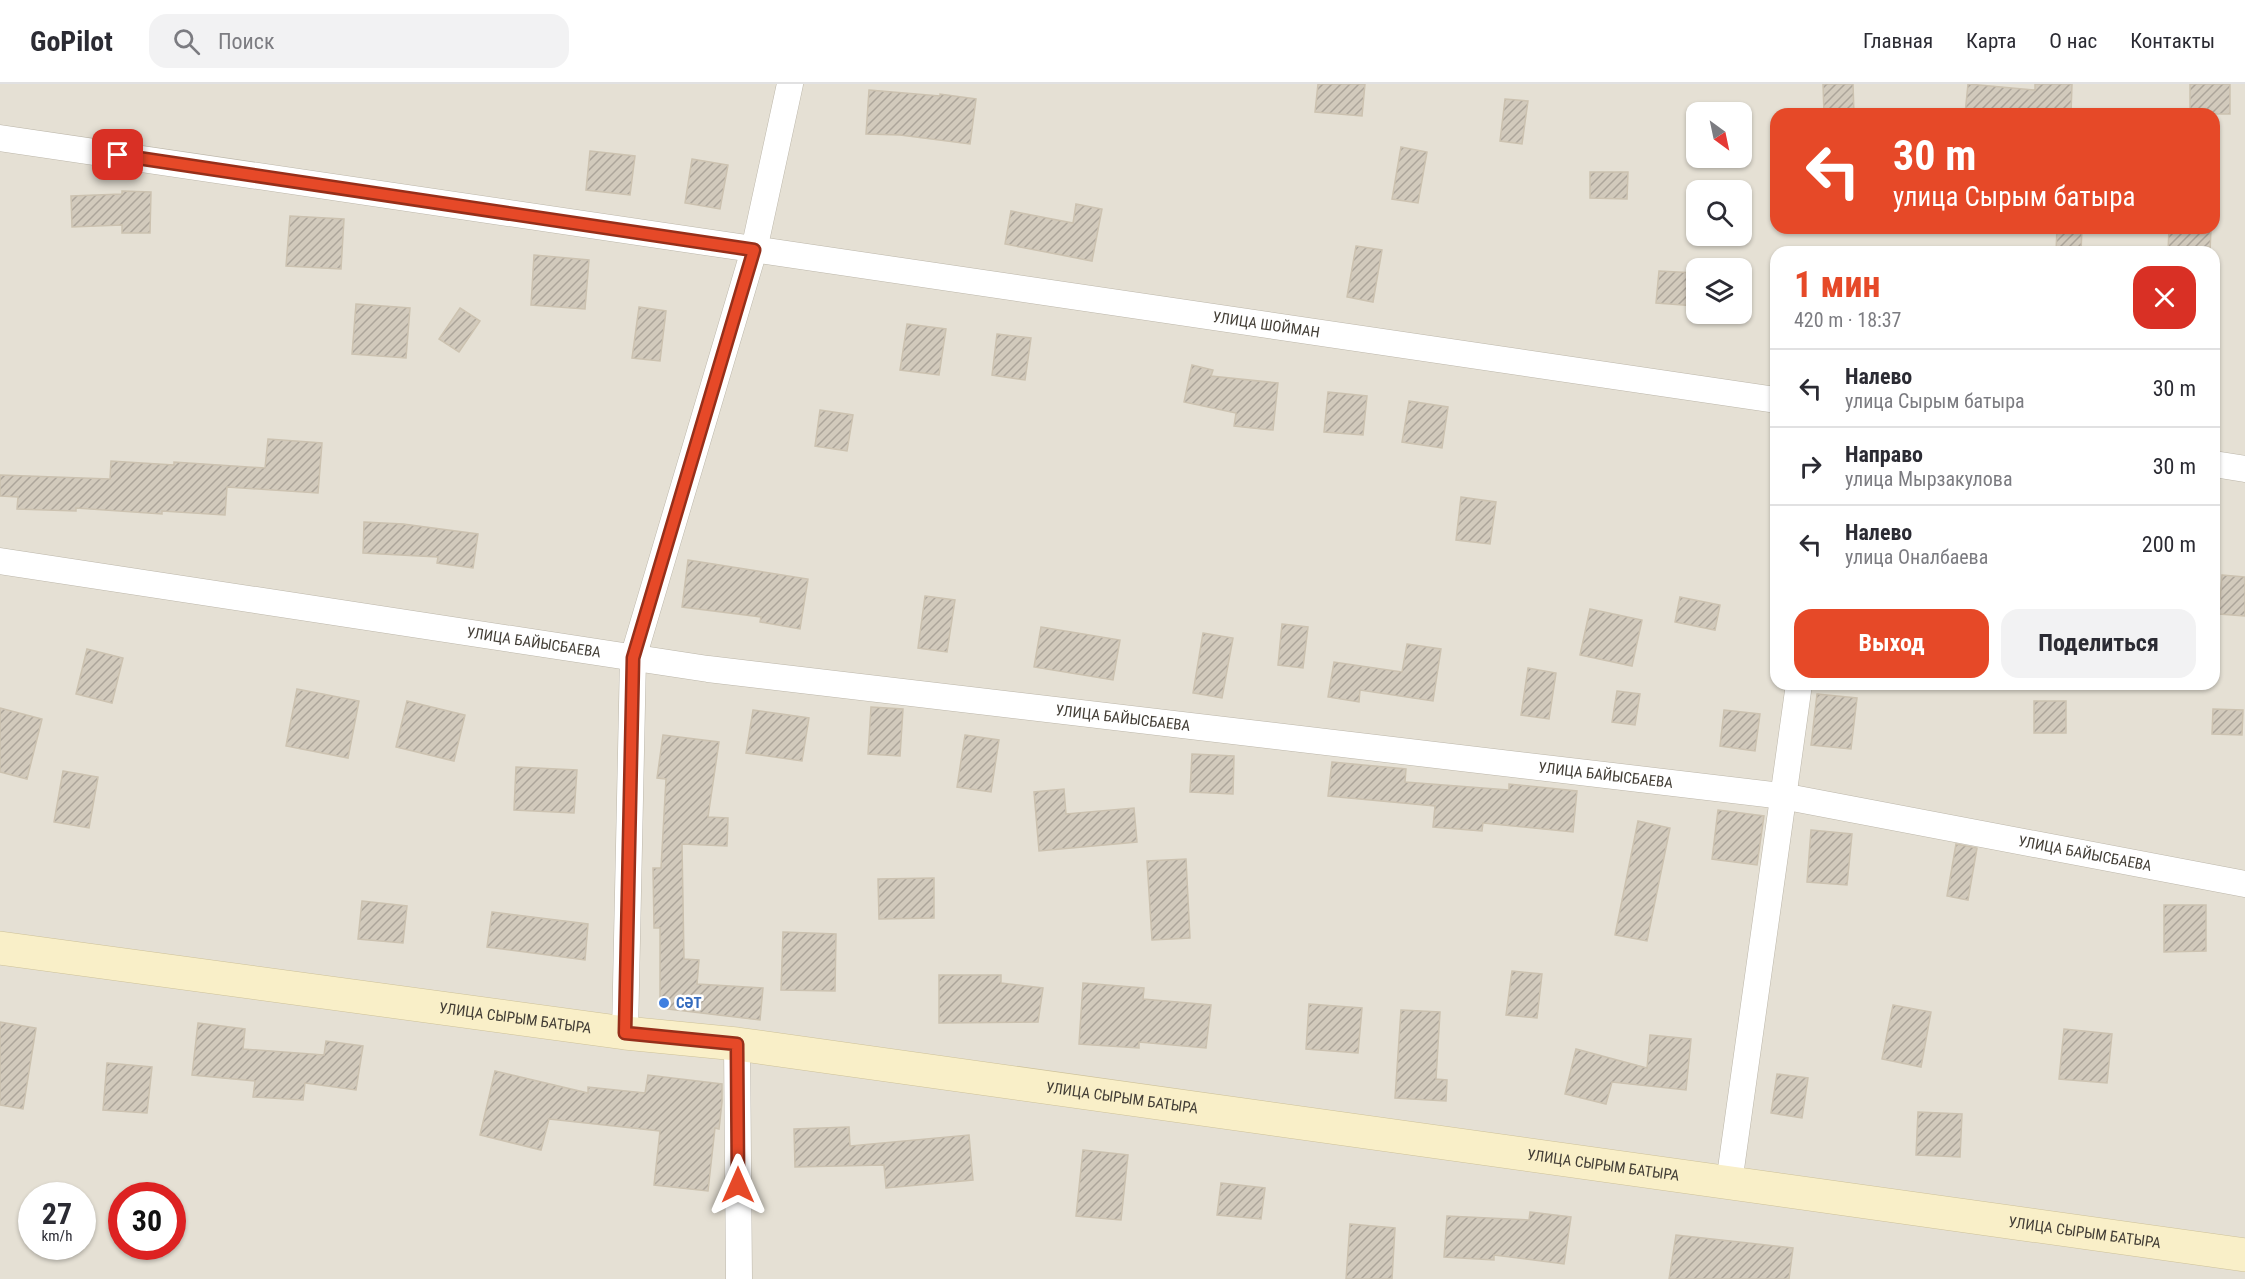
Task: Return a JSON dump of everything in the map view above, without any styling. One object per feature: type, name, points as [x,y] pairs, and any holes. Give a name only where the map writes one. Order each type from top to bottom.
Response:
[{"type":"street","points":[[625,1033],[633,658],[756,250],[790,84]]},
{"type":"street","name":"УЛИЦА ШОЙМАН","points":[[0,138],[1770,399]]},
{"type":"street","points":[[2220,465],[2245,469]]},
{"type":"street","name":"УЛИЦА БАЙЫСБАЕВА","points":[[0,561],[708,669],[1782,796],[2245,884]]},
{"type":"street","points":[[1729,1183],[1798,690]]},
{"type":"street","name":"УЛИЦА СЫРЫМ БАТЫРА","points":[[0,948],[625,1033],[737,1044],[2245,1255]]},
{"type":"street","points":[[737,1044],[739,1279]]},
{"type":"shaded area","points":[[0,84],[2245,84],[2245,1279],[0,1279]]},
{"type":"building","points":[[1318,84],[1365,84],[1362,116],[1315,112]]},
{"type":"building","points":[[1823,84],[1853,84],[1854,108],[1824,108]]},
{"type":"building","points":[[1968,84],[2035,90],[2035,84],[2072,84],[2071,108],[1966,108]]},
{"type":"building","points":[[2190,84],[2230,84],[2230,114],[2220,114],[2220,108],[2190,108]]},
{"type":"building","points":[[869,90],[940,96],[940,94],[976,99],[970,144],[900,135],[866,134]]},
{"type":"building","points":[[1505,99],[1528,101],[1522,144],[1500,141]]},
{"type":"building","points":[[1401,147],[1427,152],[1418,203],[1392,199]]},
{"type":"building","points":[[590,151],[635,156],[630,195],[586,190]]},
{"type":"building","points":[[692,159],[728,165],[720,209],[685,203]]},
{"type":"building","points":[[1590,172],[1628,172],[1627,199],[1590,198]]},
{"type":"building","points":[[122,191],[151,192],[150,233],[122,233],[122,225],[72,227],[71,196],[122,194]]},
{"type":"building","points":[[1076,204],[1102,209],[1092,261],[1005,244],[1011,211],[1073,223]]},
{"type":"building","points":[[290,216],[344,219],[341,269],[286,266]]},
{"type":"building","points":[[2057,234],[2082,234],[2081,246],[2056,246]]},
{"type":"building","points":[[2169,234],[2211,234],[2210,246],[2168,246]]},
{"type":"building","points":[[1356,246],[1382,250],[1373,302],[1347,297]]},
{"type":"building","points":[[534,255],[589,260],[585,309],[531,305]]},
{"type":"building","points":[[1659,271],[1686,272],[1686,305],[1656,303]]},
{"type":"building","points":[[356,304],[410,308],[406,358],[352,354]]},
{"type":"building","points":[[639,307],[666,311],[660,361],[632,358]]},
{"type":"building","points":[[460,308],[480,321],[459,352],[439,339]]},
{"type":"building","points":[[907,324],[946,329],[939,375],[900,370]]},
{"type":"building","points":[[997,334],[1031,338],[1025,380],[992,375]]},
{"type":"building","points":[[1192,365],[1213,370],[1211,376],[1278,383],[1273,430],[1234,426],[1236,413],[1184,402]]},
{"type":"building","points":[[1328,392],[1367,396],[1363,435],[1324,432]]},
{"type":"building","points":[[1409,401],[1448,407],[1442,448],[1402,442]]},
{"type":"building","points":[[820,410],[853,415],[847,451],[815,446]]},
{"type":"building","points":[[268,439],[322,443],[318,493],[227,487],[225,515],[162,511],[162,514],[76,508],[76,511],[17,509],[18,497],[0,496],[0,475],[110,479],[111,461],[174,465],[174,462],[265,468]]},
{"type":"building","points":[[1461,497],[1496,502],[1490,544],[1456,540]]},
{"type":"building","points":[[364,522],[403,524],[478,534],[473,568],[437,563],[438,557],[363,553]]},
{"type":"building","points":[[688,560],[808,579],[800,629],[760,622],[761,617],[682,607]]},
{"type":"building","points":[[2222,575],[2245,577],[2245,616],[2220,614]]},
{"type":"building","points":[[925,596],[955,600],[947,652],[918,648]]},
{"type":"building","points":[[1680,597],[1720,605],[1715,630],[1675,622]]},
{"type":"building","points":[[1590,609],[1642,620],[1632,666],[1580,655]]},
{"type":"building","points":[[1282,624],[1308,627],[1303,668],[1278,665]]},
{"type":"building","points":[[1041,627],[1120,640],[1113,680],[1034,667]]},
{"type":"building","points":[[1203,633],[1233,638],[1222,698],[1193,693]]},
{"type":"building","points":[[1407,644],[1441,649],[1433,701],[1360,690],[1359,702],[1328,697],[1334,662],[1402,672]]},
{"type":"building","points":[[87,649],[123,658],[112,703],[76,694]]},
{"type":"building","points":[[1528,668],[1556,673],[1549,719],[1521,715]]},
{"type":"building","points":[[297,689],[359,701],[348,758],[286,746]]},
{"type":"building","points":[[1617,691],[1640,694],[1635,725],[1612,722]]},
{"type":"building","points":[[1817,694],[1857,698],[1851,749],[1811,745]]},
{"type":"building","points":[[407,701],[465,715],[454,761],[396,747]]},
{"type":"building","points":[[2034,701],[2066,701],[2066,733],[2034,733]]},
{"type":"building","points":[[871,707],[903,709],[900,756],[868,754]]},
{"type":"building","points":[[0,708],[42,719],[27,779],[0,772]]},
{"type":"building","points":[[2213,709],[2243,710],[2242,735],[2212,734]]},
{"type":"building","points":[[753,710],[809,718],[802,761],[746,753]]},
{"type":"building","points":[[1724,710],[1760,714],[1755,751],[1720,746]]},
{"type":"building","points":[[663,735],[719,742],[708,817],[728,818],[727,846],[682,844],[684,959],[699,960],[697,984],[763,988],[760,1020],[660,1008],[660,928],[654,928],[653,868],[661,868],[666,779],[657,778]]},
{"type":"building","points":[[965,735],[999,740],[991,792],[957,787]]},
{"type":"building","points":[[1192,754],[1234,756],[1233,794],[1190,792]]},
{"type":"building","points":[[1332,762],[1406,769],[1405,782],[1509,790],[1509,784],[1577,791],[1573,832],[1483,823],[1482,831],[1433,827],[1435,806],[1328,796]]},
{"type":"building","points":[[516,767],[577,770],[574,813],[514,810]]},
{"type":"building","points":[[63,771],[98,777],[89,828],[54,822]]},
{"type":"building","points":[[1064,789],[1066,814],[1134,808],[1137,842],[1039,851],[1034,792]]},
{"type":"building","points":[[1718,810],[1764,816],[1757,865],[1712,859]]},
{"type":"building","points":[[1638,821],[1670,828],[1647,941],[1615,935]]},
{"type":"building","points":[[1811,830],[1852,834],[1847,885],[1807,882]]},
{"type":"building","points":[[1956,844],[1977,848],[1968,900],[1947,896]]},
{"type":"building","points":[[1186,859],[1190,938],[1152,940],[1147,861]]},
{"type":"building","points":[[934,878],[934,918],[879,919],[878,879]]},
{"type":"building","points":[[362,901],[407,906],[403,943],[358,939]]},
{"type":"building","points":[[2164,905],[2206,905],[2206,951],[2164,952]]},
{"type":"building","points":[[492,912],[588,924],[585,960],[487,947]]},
{"type":"building","points":[[783,932],[836,934],[835,991],[781,990]]},
{"type":"building","points":[[1512,971],[1542,974],[1537,1018],[1506,1015]]},
{"type":"building","points":[[939,975],[1001,975],[1001,983],[1043,988],[1038,1022],[939,1023]]},
{"type":"building","points":[[1083,983],[1144,988],[1143,999],[1211,1005],[1206,1048],[1139,1042],[1139,1048],[1079,1044]]},
{"type":"building","points":[[1309,1004],[1362,1008],[1358,1053],[1306,1049]]},
{"type":"building","points":[[1893,1005],[1931,1012],[1921,1067],[1882,1059]]},
{"type":"building","points":[[1401,1010],[1440,1012],[1436,1079],[1447,1080],[1446,1101],[1395,1098]]},
{"type":"building","points":[[0,1022],[36,1028],[23,1109],[0,1105]]},
{"type":"building","points":[[198,1023],[245,1029],[243,1049],[324,1055],[326,1041],[363,1046],[356,1090],[305,1083],[303,1100],[253,1097],[255,1081],[192,1075]]},
{"type":"building","points":[[2064,1029],[2112,1034],[2107,1083],[2059,1079]]},
{"type":"building","points":[[1650,1035],[1691,1039],[1686,1090],[1612,1082],[1606,1104],[1565,1094],[1576,1049],[1647,1068]]},
{"type":"building","points":[[107,1063],[152,1067],[147,1113],[103,1110]]},
{"type":"building","points":[[495,1071],[588,1093],[588,1087],[645,1093],[648,1075],[722,1084],[719,1129],[715,1128],[708,1191],[654,1185],[660,1131],[549,1119],[541,1150],[480,1135]]},
{"type":"building","points":[[1777,1074],[1808,1078],[1802,1118],[1771,1113]]},
{"type":"building","points":[[1918,1112],[1962,1114],[1960,1157],[1916,1155]]},
{"type":"building","points":[[849,1127],[850,1146],[969,1135],[973,1180],[886,1188],[884,1165],[795,1167],[794,1129]]},
{"type":"building","points":[[1083,1150],[1128,1155],[1121,1220],[1076,1216]]},
{"type":"building","points":[[1221,1183],[1265,1188],[1261,1219],[1217,1215]]},
{"type":"building","points":[[1530,1212],[1571,1217],[1564,1264],[1494,1255],[1494,1260],[1444,1257],[1447,1216],[1529,1220]]},
{"type":"building","points":[[1350,1224],[1395,1228],[1392,1279],[1346,1279]]},
{"type":"building","points":[[1676,1235],[1793,1248],[1789,1279],[1669,1279]]},
{"type":"place","name":"СƏТ","points":[[664,1003]]},
{"type":"route","points":[[118,155],[754,250],[633,658],[625,1033],[737,1044],[738,1185]]}]
